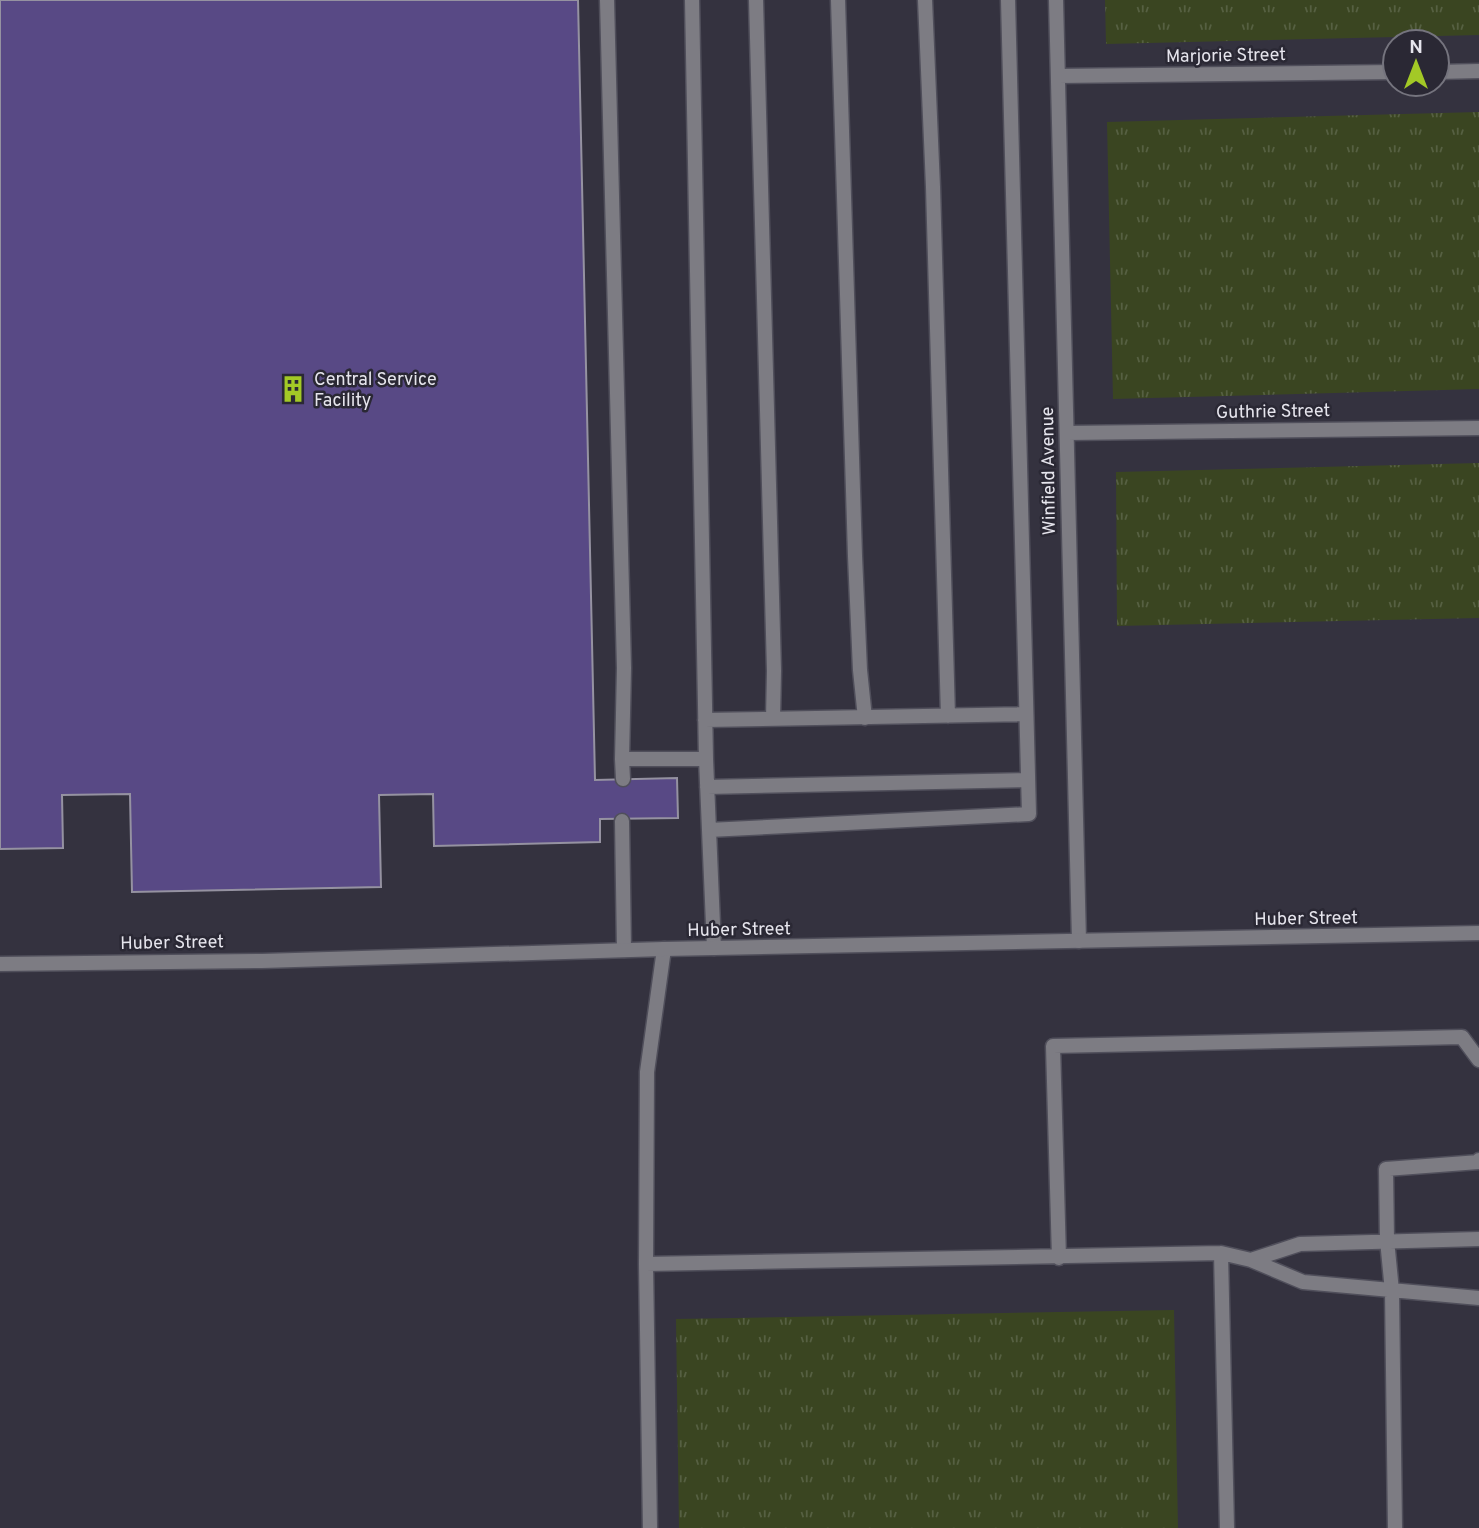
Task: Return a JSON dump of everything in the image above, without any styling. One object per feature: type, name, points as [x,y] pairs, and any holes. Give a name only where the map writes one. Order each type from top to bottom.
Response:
[{"type":"street","points":[[607,0],[624,668],[623,779]]},
{"type":"street","points":[[692,0],[705,720],[714,948]]},
{"type":"street","points":[[757,0],[774,671],[772,719]]},
{"type":"street","points":[[838,0],[855,556],[865,718]]},
{"type":"street","points":[[925,0],[948,716]]},
{"type":"street","points":[[709,830],[1029,814],[1008,0]]},
{"type":"street","name":"Winfield Avenue","points":[[1056,0],[1079,941]]},
{"type":"street","points":[[1451,72],[1479,71]]},
{"type":"street","name":"Marjorie Street","points":[[1058,76],[1381,72]]},
{"type":"street","name":"Guthrie Street","points":[[1067,433],[1479,428]]},
{"type":"street","points":[[705,720],[1026,714]]},
{"type":"street","points":[[622,759],[706,759]]},
{"type":"street","points":[[707,786],[1028,780]]},
{"type":"street","points":[[622,821],[624,950]]},
{"type":"street","name":"Huber Street","points":[[0,964],[262,961],[664,949],[1479,933]]},
{"type":"street","points":[[650,1528],[646,1264],[647,1072],[664,949]]},
{"type":"street","points":[[1059,1258],[1053,1046],[1462,1037],[1479,1060]]},
{"type":"street","points":[[1395,1528],[1392,1291],[1387,1240],[1386,1169],[1479,1160]]},
{"type":"street","points":[[1251,1260],[1300,1244],[1479,1239]]},
{"type":"street","points":[[646,1264],[1221,1253],[1251,1260],[1303,1282],[1479,1298]]},
{"type":"street","points":[[1221,1253],[1227,1528]]},
{"type":"green space","points":[[1105,0],[1479,0],[1479,35],[1451,36],[1451,28],[1381,28],[1381,37],[1106,44]]},
{"type":"green space","points":[[1479,112],[1479,389],[1113,399],[1107,122]]},
{"type":"green space","points":[[1479,463],[1479,618],[1117,626],[1116,472]]},
{"type":"green space","points":[[1174,1310],[1178,1528],[679,1528],[676,1319]]},
{"type":"building","name":"Central Service Facility","points":[[0,0],[578,0],[595,780],[677,778],[678,818],[600,819],[600,842],[434,846],[433,794],[379,795],[381,887],[132,892],[130,794],[62,795],[63,848],[0,849]]},
{"type":"place","name":"Central Service Facility","points":[[293,389]]}]
